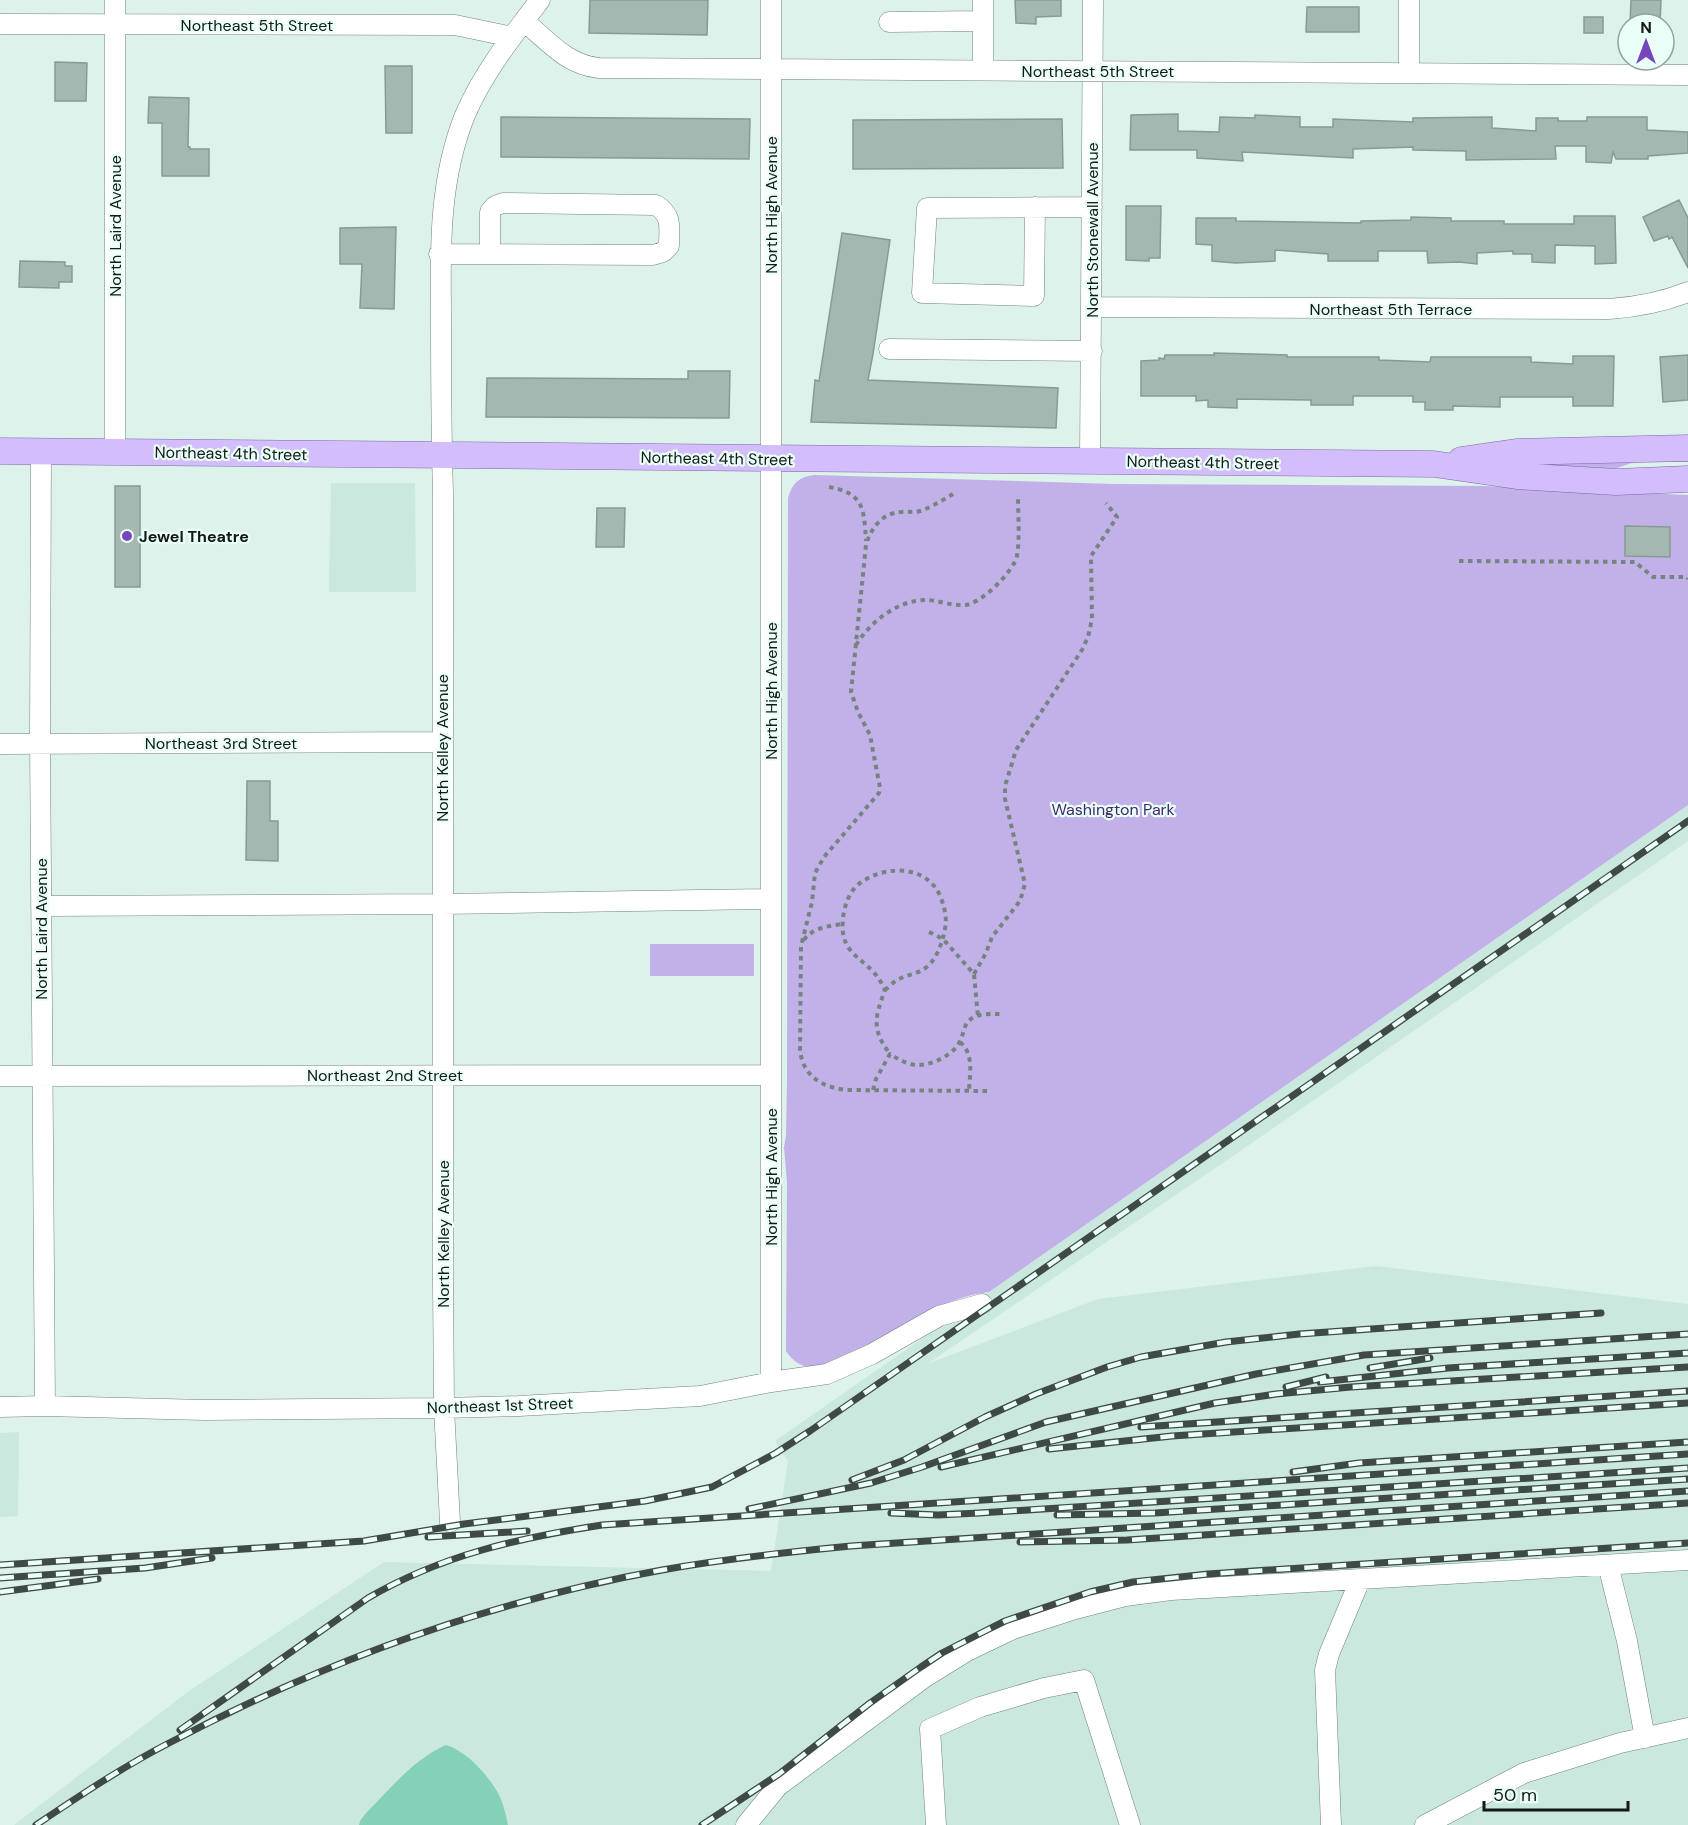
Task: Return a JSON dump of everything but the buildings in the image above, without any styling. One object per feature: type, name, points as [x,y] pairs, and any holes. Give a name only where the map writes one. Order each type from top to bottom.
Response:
[{"type":"main road","name":"Northeast 4th Street","points":[[1434,464],[1516,452],[1688,448]]},
{"type":"main road","name":"Northeast 4th Street","points":[[0,451],[1434,464],[1529,477],[1616,482],[1688,479]]},
{"type":"street","name":"North Laird Avenue","points":[[115,0],[115,452]]},
{"type":"street","name":"North Kelley Avenue","points":[[450,1522],[444,1408],[442,455],[439,254],[448,176],[458,136],[474,97],[518,29],[540,0]]},
{"type":"street","name":"North High Avenue","points":[[771,0],[771,1382]]},
{"type":"street","points":[[983,0],[983,70]]},
{"type":"street","name":"North Stonewall Avenue","points":[[1090,460],[1093,0]]},
{"type":"street","points":[[1409,0],[1409,73]]},
{"type":"street","points":[[889,22],[983,21]]},
{"type":"street","name":"Northeast 5th Street","points":[[0,24],[455,26],[518,29],[584,66],[1688,75]]},
{"type":"street","points":[[439,254],[653,255],[663,252],[669,246],[669,217],[656,205],[503,203],[495,206],[490,212],[490,254]]},
{"type":"street","points":[[1035,207],[1034,296],[922,293],[927,208],[1035,207],[1092,207]]},
{"type":"street","name":"Northeast 5th Terrace","points":[[1092,307],[1609,309],[1651,304],[1688,292]]},
{"type":"street","points":[[889,349],[1092,351]]},
{"type":"street","name":"North Laird Avenue","points":[[41,451],[40,743],[45,1406]]},
{"type":"street","name":"Northeast 3rd Street","points":[[0,744],[442,742]]},
{"type":"street","points":[[41,906],[442,904],[771,899]]},
{"type":"street","name":"Northeast 2nd Street","points":[[0,1076],[771,1075]]},
{"type":"street","name":"Northeast 1st Street","points":[[0,1407],[205,1410],[444,1408],[677,1398],[813,1377],[842,1369],[939,1316],[982,1304]]},
{"type":"street","points":[[746,1825],[777,1786],[915,1684],[966,1651],[1013,1629],[1075,1609],[1125,1596],[1171,1590],[1688,1560]]},
{"type":"street","points":[[1608,1565],[1627,1641],[1645,1738]]},
{"type":"street","points":[[1330,1825],[1325,1670],[1329,1654],[1360,1580]]},
{"type":"street","points":[[936,1825],[930,1729],[980,1707],[1044,1688],[1084,1680],[1130,1825]]},
{"type":"street","points":[[1425,1825],[1524,1773],[1620,1743],[1688,1728]]},
{"type":"path","points":[[829,487],[850,492],[859,501],[866,545]]},
{"type":"path","points":[[954,494],[922,510],[896,512],[889,515],[870,532],[866,545],[851,692],[870,735],[879,781],[879,794],[818,866],[813,882],[812,902],[801,946],[800,1049],[804,1068],[822,1084],[833,1089],[988,1091]]},
{"type":"path","points":[[854,648],[862,635],[876,621],[902,605],[925,600],[963,605],[978,601],[986,594],[1014,565],[1018,542],[1018,495]]},
{"type":"path","points":[[978,1017],[974,974],[1002,921],[1020,901],[1025,884],[1005,799],[1005,786],[1016,750],[1082,650],[1088,637],[1092,619],[1091,556],[1118,517],[1106,504]]},
{"type":"path","points":[[1459,561],[1635,562],[1653,577],[1687,577],[1688,579]]},
{"type":"path","points":[[885,990],[876,975],[852,954],[843,935],[842,915],[849,898],[859,884],[892,870],[908,871],[923,875],[933,883],[940,895],[947,920],[937,954],[927,966],[919,973],[898,979],[885,990],[875,1021],[877,1034],[890,1053],[901,1060],[916,1065],[928,1064],[945,1056],[960,1042],[964,1025],[987,1014],[1002,1014]]},
{"type":"path","points":[[801,946],[806,937],[816,930],[843,924]]},
{"type":"path","points":[[929,932],[943,939],[974,974]]},
{"type":"path","points":[[960,1042],[967,1048],[970,1059],[969,1090]]},
{"type":"path","points":[[873,1090],[876,1079],[890,1053]]},
{"type":"shaded area","points":[[331,483],[415,483],[416,592],[329,592]]},
{"type":"shaded area","points":[[1688,805],[1688,841],[1236,1154],[927,1364],[1098,1299],[1376,1266],[1688,1304],[1688,1825],[14,1825],[189,1691],[384,1562],[771,1571],[788,1461],[775,1441]]},
{"type":"shaded area","points":[[19,1432],[18,1516],[0,1517],[0,1433]]},
{"type":"shaded area","points":[[446,1745],[470,1759],[491,1782],[501,1800],[508,1825],[359,1825],[367,1812],[404,1775],[424,1758]]},
{"type":"green space","points":[[1688,456],[1688,462],[1635,462],[1602,470],[1517,466],[1517,462]]},
{"type":"green space","name":"Washington Park","points":[[815,475],[1114,484],[1483,486],[1688,495],[1688,805],[989,1292],[943,1305],[835,1362],[820,1367],[804,1366],[786,1351],[787,1182],[784,1147],[787,1082],[788,498],[797,481]]},
{"type":"green space","points":[[650,944],[754,944],[754,976],[650,976]]},
{"type":"railway","points":[[0,1565],[364,1541],[464,1524],[645,1501],[712,1487],[776,1453],[810,1431],[1688,821]]},
{"type":"railway","points":[[852,1480],[904,1460],[985,1417],[1036,1394],[1107,1367],[1141,1357],[1226,1342],[1299,1334],[1601,1313]]},
{"type":"railway","points":[[749,1509],[871,1483],[1046,1422],[1256,1374],[1364,1355],[1688,1334]]},
{"type":"railway","points":[[1320,1382],[1448,1368],[1688,1353]]},
{"type":"railway","points":[[1370,1368],[1430,1358]]},
{"type":"railway","points":[[941,1467],[1215,1403],[1276,1394],[1351,1387],[1688,1367]]},
{"type":"railway","points":[[1286,1387],[1326,1377]]},
{"type":"railway","points":[[1141,1427],[1688,1391]]},
{"type":"railway","points":[[1049,1449],[1172,1436],[1688,1403]]},
{"type":"railway","points":[[1293,1472],[1359,1463],[1688,1442]]},
{"type":"railway","points":[[180,1730],[368,1598],[396,1583],[452,1559],[481,1550],[571,1530],[602,1525],[1688,1454]]},
{"type":"railway","points":[[891,1513],[938,1515],[979,1513],[1688,1468]]},
{"type":"railway","points":[[1057,1515],[1155,1513],[1688,1479]]},
{"type":"railway","points":[[36,1825],[153,1751],[289,1685],[349,1660],[472,1617],[598,1583],[662,1570],[756,1556],[851,1546],[1688,1491]]},
{"type":"railway","points":[[1020,1542],[1127,1540],[1688,1503]]},
{"type":"railway","points":[[428,1537],[527,1531]]},
{"type":"railway","points":[[702,1825],[779,1774],[870,1703],[942,1653],[1005,1621],[1090,1592],[1133,1582],[1208,1574],[1688,1543]]},
{"type":"railway","points":[[0,1578],[145,1568],[212,1558]]},
{"type":"railway","points":[[0,1592],[98,1579]]},
{"type":"place","name":"Jewel Theatre","points":[[127,536]]}]
